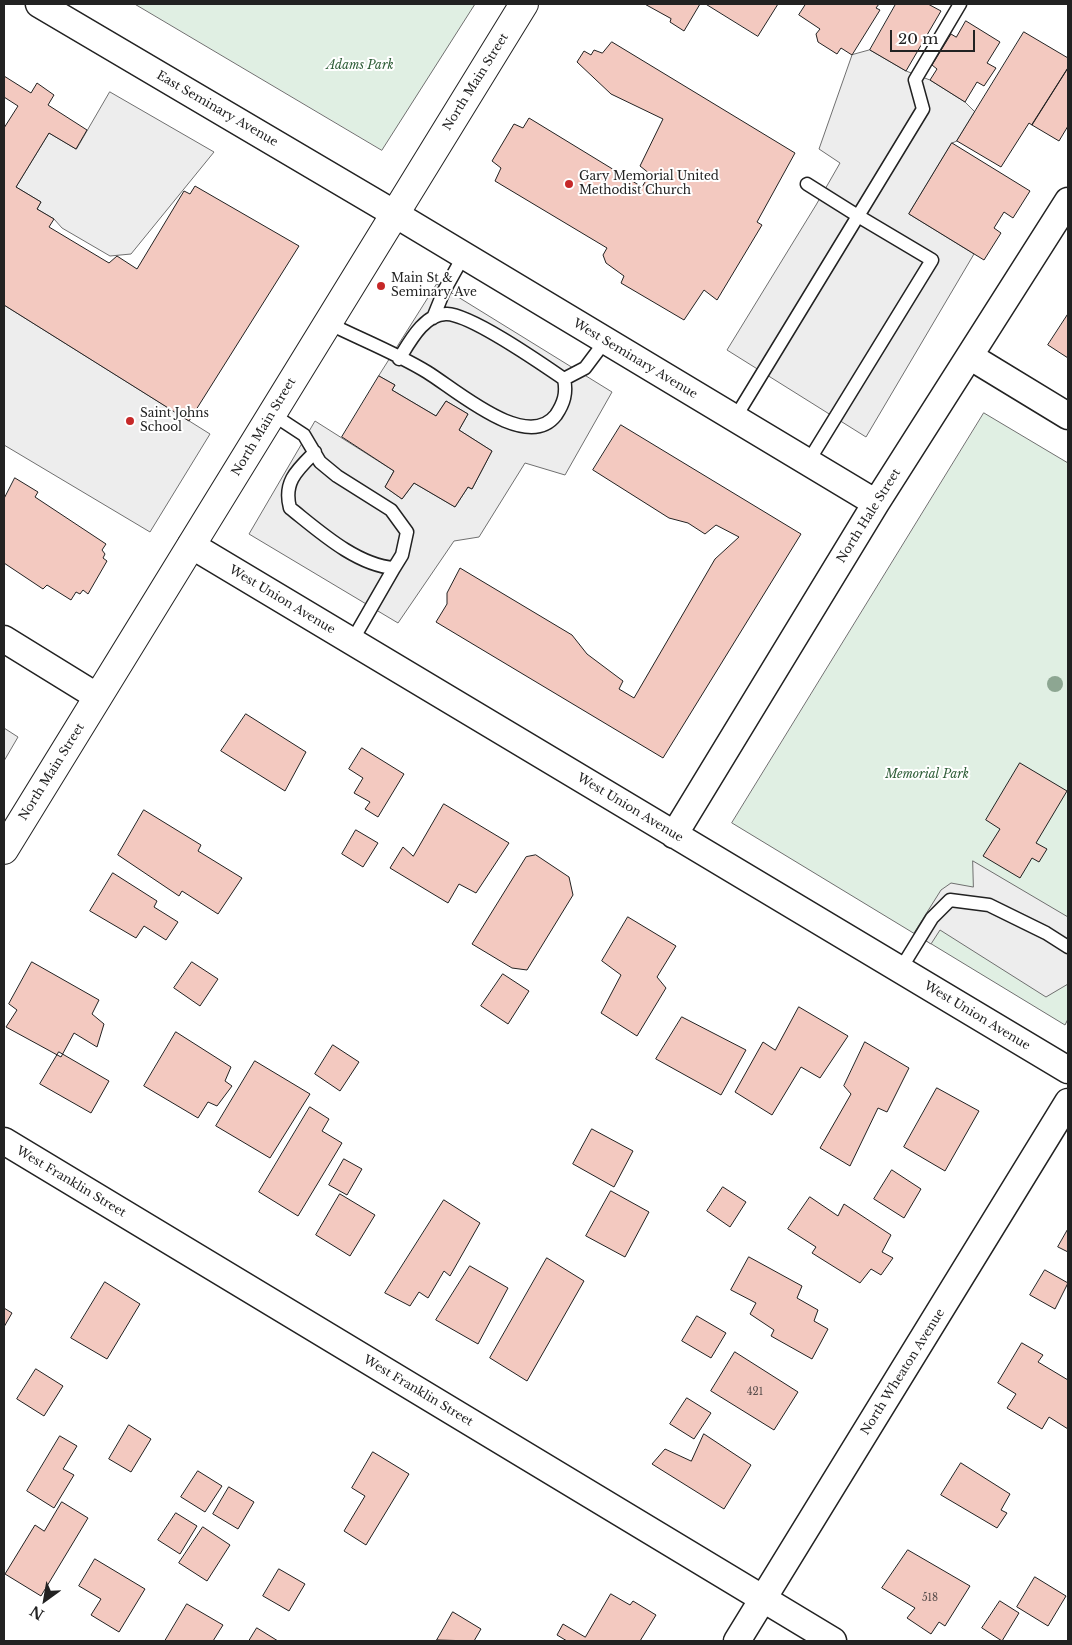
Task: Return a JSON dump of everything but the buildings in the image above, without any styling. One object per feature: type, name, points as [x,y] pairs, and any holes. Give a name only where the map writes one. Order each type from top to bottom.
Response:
[{"type":"street","name":"East Seminary Avenue","points":[[38,4],[395,214]]},
{"type":"street","name":"North Main Street","points":[[4,850],[524,4]]},
{"type":"street","name":"North Hale Street","points":[[674,835],[876,503],[971,357],[1068,201]]},
{"type":"street","name":"West Seminary Avenue","points":[[395,214],[876,503]]},
{"type":"street","points":[[971,357],[1068,416]]},
{"type":"street","name":"West Union Avenue","points":[[192,545],[1068,1070]]},
{"type":"street","points":[[4,639],[98,696]]},
{"type":"street","name":"North Wheaton Avenue","points":[[737,1641],[1068,1102]]},
{"type":"street","name":"West Franklin Street","points":[[4,1141],[833,1641]]},
{"type":"lane","points":[[735,418],[923,109],[915,80],[960,4]]},
{"type":"lane","points":[[807,184],[932,260],[808,462]]},
{"type":"lane","points":[[434,318],[444,291],[464,255]]},
{"type":"lane","points":[[328,323],[399,359],[426,372],[468,401],[524,428],[542,426],[555,416],[566,391],[564,379],[528,355],[471,322],[447,314],[434,318],[416,332],[399,359]]},
{"type":"lane","points":[[564,379],[585,368],[606,340]]},
{"type":"lane","points":[[272,414],[304,435],[320,462],[337,476],[391,510],[407,532],[402,555],[352,642]]},
{"type":"lane","points":[[315,452],[292,477],[287,497],[290,508],[357,556],[381,567],[394,568]]},
{"type":"lane","points":[[900,970],[932,918],[950,900],[989,905],[1046,933],[1068,947]]},
{"type":"green space","name":"Adams Park","points":[[135,4],[475,4],[382,150]]},
{"type":"green space","name":"Memorial Park","points":[[984,413],[1068,463],[1068,1019],[1065,1025],[732,823]]},
{"type":"shaded area","points":[[870,50],[906,71],[930,80],[965,102],[975,112],[957,141],[952,143],[909,214],[974,254],[866,437],[727,350],[840,163],[819,149],[852,55]]},
{"type":"shaded area","points":[[110,92],[214,152],[131,254],[110,256],[62,228],[54,219],[37,209],[41,202],[16,187],[49,133],[76,149]]},
{"type":"shaded area","points":[[437,284],[612,392],[565,475],[525,463],[479,537],[454,541],[398,623],[249,534],[315,421],[394,471],[385,487],[402,499],[414,483],[455,507],[468,487],[472,489],[492,451],[459,430],[468,414],[446,401],[436,416],[392,390],[395,385],[379,376]]},
{"type":"shaded area","points":[[4,305],[210,434],[150,532],[4,445]]},
{"type":"shaded area","points":[[4,728],[18,737],[4,761]]},
{"type":"shaded area","points":[[973,861],[1068,917],[1068,984],[1046,997],[940,930],[931,944],[914,933],[941,890],[951,883],[973,887]]},
{"type":"place","name":"Gary Memorial United Methodist Church","points":[[569,184]]},
{"type":"place","name":"Main St & Seminary Ave","points":[[381,286]]},
{"type":"place","name":"Saint Johns School","points":[[130,421]]}]
